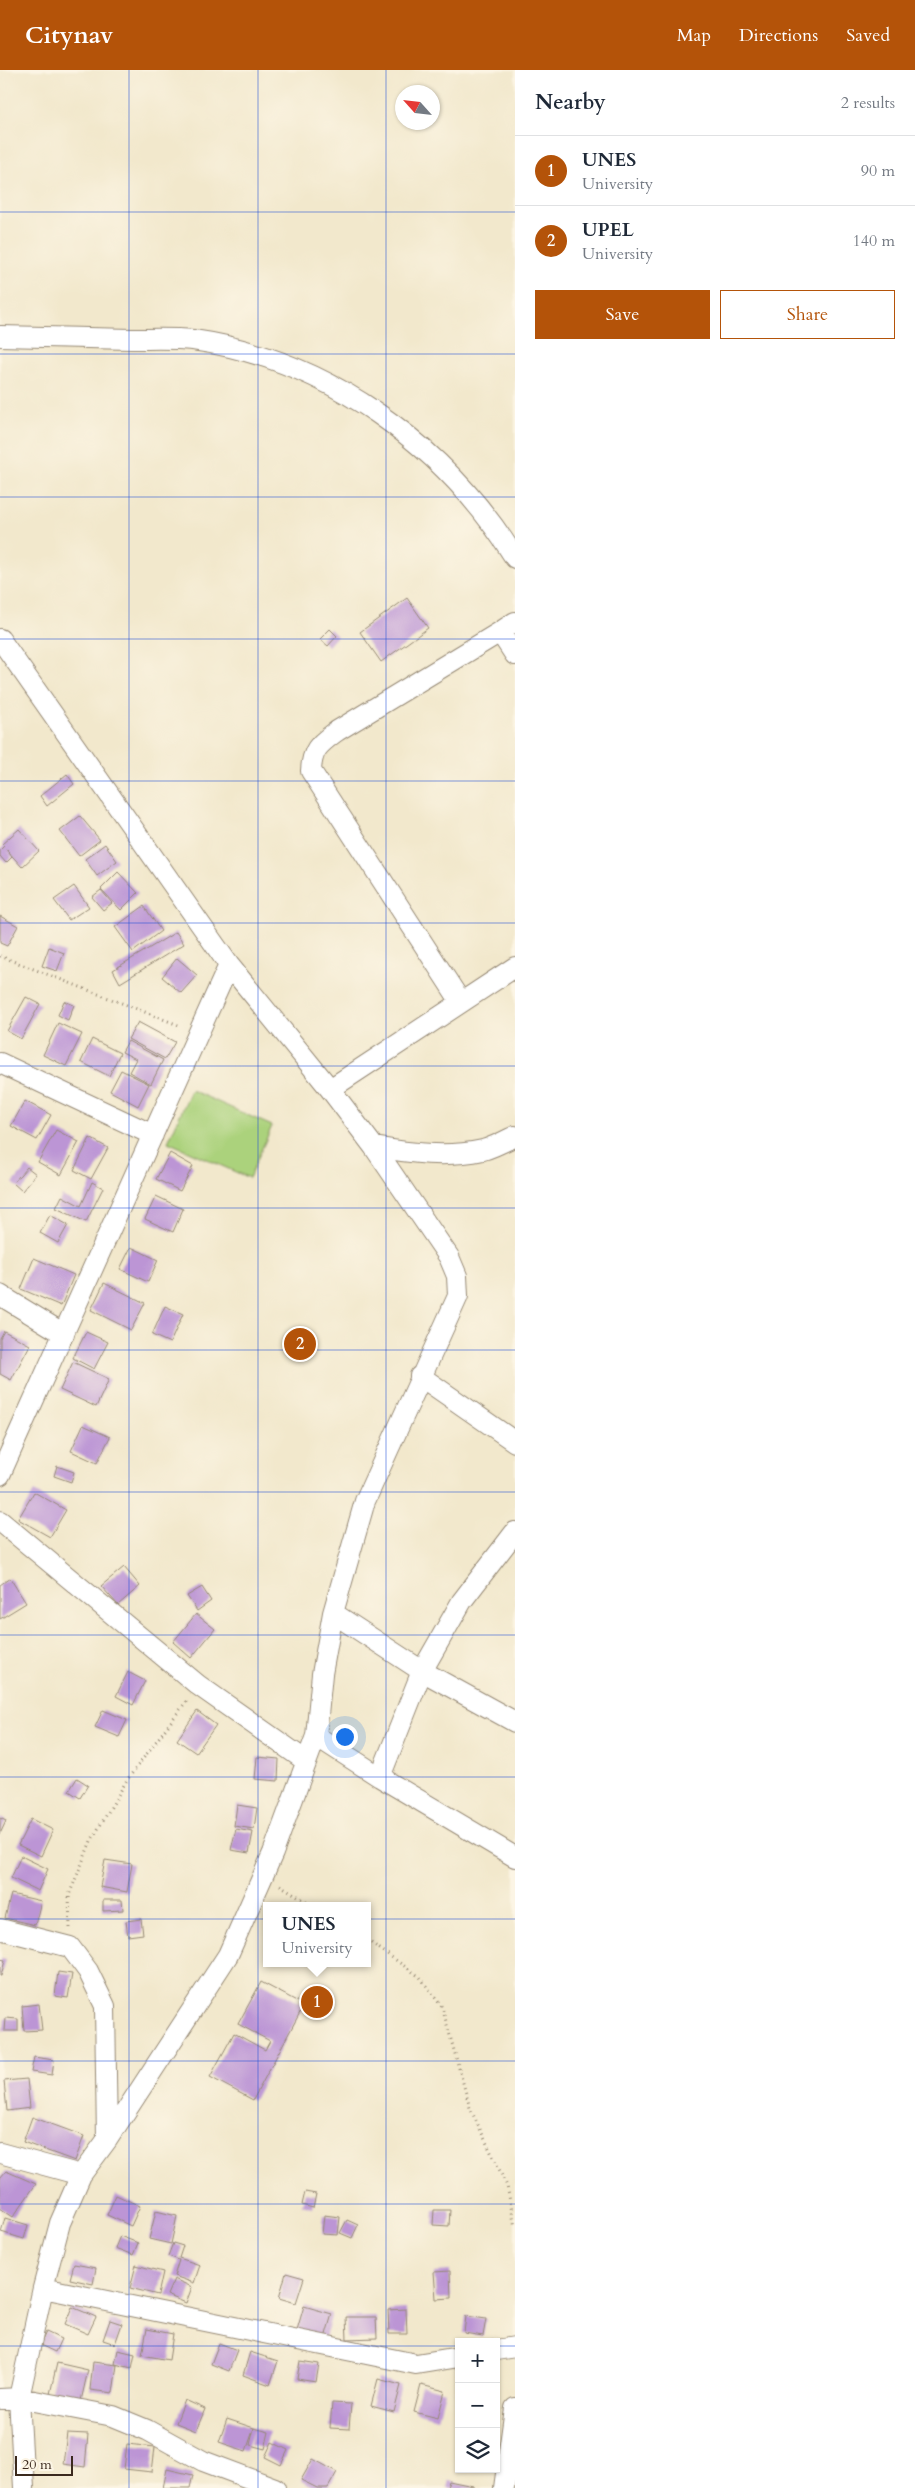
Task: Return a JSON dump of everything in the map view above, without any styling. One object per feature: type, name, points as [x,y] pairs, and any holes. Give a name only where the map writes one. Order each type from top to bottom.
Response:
[{"type":"street","points":[[0,336],[192,340],[251,353],[307,372],[353,398],[415,440],[471,494],[515,558]]},
{"type":"street","points":[[461,1002],[311,771],[312,757],[320,744],[337,731],[508,627],[515,655]]},
{"type":"street","points":[[0,639],[229,965],[330,1088],[374,1147],[449,1257],[458,1276],[458,1296],[420,1376],[365,1501],[333,1613],[322,1674],[316,1736],[264,1875],[228,1954],[107,2140],[81,2175],[60,2223],[43,2288],[9,2398],[24,2488]]},
{"type":"street","points":[[0,1475],[229,965]]},
{"type":"street","points":[[330,1088],[515,967]]},
{"type":"street","points":[[0,1063],[153,1135]]},
{"type":"street","points":[[374,1147],[414,1154],[450,1155],[484,1150],[515,1136]]},
{"type":"street","points":[[0,1295],[64,1334]]},
{"type":"street","points":[[420,1376],[515,1442]]},
{"type":"street","points":[[0,1520],[198,1685],[306,1761]]},
{"type":"street","points":[[380,1777],[422,1671],[462,1601],[515,1532]]},
{"type":"street","points":[[333,1613],[422,1671],[515,1722]]},
{"type":"street","points":[[316,1736],[380,1777],[515,1857]]},
{"type":"street","points":[[0,1929],[70,1946],[88,1971],[105,2006],[107,2140]]},
{"type":"street","points":[[0,2153],[81,2175]]},
{"type":"street","points":[[43,2288],[416,2364],[455,2358]]},
{"type":"street","points":[[500,2349],[515,2347]]},
{"type":"street","points":[[9,2398],[113,2416],[147,2430],[204,2460],[275,2488]]},
{"type":"street","points":[[504,2488],[515,2408]]},
{"type":"path","points":[[0,956],[199,1033]]},
{"type":"path","points":[[70,1946],[69,1895],[91,1841],[127,1780],[198,1685]]},
{"type":"path","points":[[264,1875],[308,1902]]},
{"type":"path","points":[[371,1943],[420,1977],[442,2007],[452,2050],[470,2108],[507,2186],[515,2227]]},
{"type":"green space","points":[[191,1090],[272,1126],[249,1178],[168,1142]]},
{"type":"building","points":[[407,598],[428,628],[381,662],[360,632]]},
{"type":"building","points":[[330,629],[337,636],[328,646],[320,639]]},
{"type":"building","points":[[67,774],[74,784],[47,806],[40,796]]},
{"type":"building","points":[[80,816],[100,840],[79,856],[60,831]]},
{"type":"building","points":[[19,829],[39,851],[22,867],[6,849],[12,857],[6,863],[0,856],[0,850],[4,846],[2,844]]},
{"type":"building","points":[[105,844],[117,861],[97,876],[85,859]]},
{"type":"building","points":[[118,872],[138,893],[121,910],[101,889]]},
{"type":"building","points":[[74,886],[89,907],[69,920],[54,900]]},
{"type":"building","points":[[101,890],[112,903],[103,910],[92,897]]},
{"type":"building","points":[[144,906],[161,931],[133,952],[115,927]]},
{"type":"building","points":[[0,916],[18,926],[7,946],[0,943]]},
{"type":"building","points":[[176,932],[184,944],[120,983],[113,970]]},
{"type":"building","points":[[49,947],[64,953],[57,971],[42,966]]},
{"type":"building","points":[[177,958],[197,975],[181,993],[162,977]]},
{"type":"building","points":[[26,997],[40,1004],[21,1039],[7,1031]]},
{"type":"building","points":[[64,1001],[74,1005],[68,1020],[58,1015]]},
{"type":"building","points":[[138,1022],[175,1042],[165,1059],[128,1039]]},
{"type":"building","points":[[58,1023],[82,1034],[66,1066],[43,1055]]},
{"type":"building","points":[[92,1039],[120,1053],[109,1076],[81,1062]]},
{"type":"building","points":[[128,1041],[163,1060],[151,1084],[129,1072],[136,1059],[122,1052]]},
{"type":"building","points":[[121,1070],[149,1084],[138,1106],[110,1091]]},
{"type":"building","points":[[25,1101],[51,1115],[37,1140],[11,1126]]},
{"type":"building","points":[[56,1130],[79,1142],[61,1175],[38,1162]]},
{"type":"building","points":[[90,1138],[108,1148],[91,1179],[74,1170]]},
{"type":"building","points":[[170,1153],[193,1166],[180,1191],[156,1179]]},
{"type":"building","points":[[27,1167],[36,1174],[22,1191],[13,1183]]},
{"type":"building","points":[[92,1182],[103,1188],[86,1222],[56,1208],[62,1196],[81,1206]]},
{"type":"building","points":[[156,1196],[183,1209],[173,1232],[145,1219]]},
{"type":"building","points":[[50,1215],[68,1225],[58,1243],[40,1233]]},
{"type":"building","points":[[131,1247],[158,1260],[148,1282],[120,1269]]},
{"type":"building","points":[[34,1258],[74,1275],[61,1306],[21,1289]]},
{"type":"building","points":[[104,1283],[145,1303],[131,1330],[91,1310]]},
{"type":"building","points":[[165,1306],[183,1314],[170,1343],[152,1335]]},
{"type":"building","points":[[4,1331],[30,1345],[11,1380],[0,1374],[0,1338]]},
{"type":"building","points":[[86,1332],[108,1342],[94,1369],[73,1358]]},
{"type":"building","points":[[73,1362],[109,1379],[96,1407],[60,1390]]},
{"type":"building","points":[[83,1425],[110,1437],[97,1463],[71,1451]]},
{"type":"building","points":[[57,1466],[74,1472],[71,1482],[54,1476]]},
{"type":"building","points":[[34,1492],[66,1510],[50,1537],[18,1519]]},
{"type":"building","points":[[124,1567],[140,1586],[118,1605],[101,1586]]},
{"type":"building","points":[[10,1578],[26,1603],[0,1619],[0,1585]]},
{"type":"building","points":[[202,1587],[211,1601],[197,1611],[187,1596]]},
{"type":"building","points":[[196,1614],[215,1629],[191,1658],[173,1642]]},
{"type":"building","points":[[128,1672],[145,1681],[133,1705],[116,1696]]},
{"type":"building","points":[[103,1710],[127,1720],[119,1737],[95,1727]]},
{"type":"building","points":[[197,1711],[216,1725],[196,1753],[177,1740]]},
{"type":"building","points":[[257,1757],[279,1759],[278,1781],[255,1779]]},
{"type":"building","points":[[77,1778],[88,1785],[80,1798],[69,1791]]},
{"type":"building","points":[[237,1805],[257,1808],[254,1829],[234,1826]]},
{"type":"building","points":[[0,1818],[6,1821],[0,1834]]},
{"type":"building","points":[[31,1819],[53,1830],[41,1856],[18,1845]]},
{"type":"building","points":[[236,1829],[253,1832],[249,1853],[231,1850]]},
{"type":"building","points":[[21,1856],[48,1869],[38,1891],[11,1878]]},
{"type":"building","points":[[105,1860],[132,1864],[127,1892],[100,1887]]},
{"type":"building","points":[[11,1894],[41,1901],[35,1925],[5,1918]]},
{"type":"building","points":[[103,1900],[122,1900],[123,1910],[103,1911]]},
{"type":"building","points":[[141,1919],[143,1934],[128,1936],[126,1921]]},
{"type":"building","points":[[0,1959],[5,1960],[1,1976],[0,1976]]},
{"type":"building","points":[[58,1972],[72,1974],[68,1998],[55,1996]]},
{"type":"building","points":[[261,1982],[304,2005],[253,2100],[210,2077],[234,2033],[265,2050],[270,2041],[238,2024]]},
{"type":"building","points":[[39,2004],[42,2030],[24,2031],[22,2006]]},
{"type":"building","points":[[5,2018],[18,2019],[18,2031],[4,2031]]},
{"type":"building","points":[[34,2057],[54,2060],[52,2075],[31,2072]]},
{"type":"building","points":[[27,2079],[30,2108],[7,2111],[4,2081]]},
{"type":"building","points":[[32,2117],[84,2136],[75,2161],[23,2142]]},
{"type":"building","points":[[6,2171],[36,2184],[13,2217],[0,2208],[0,2178]]},
{"type":"building","points":[[305,2192],[316,2194],[313,2208],[302,2205]]},
{"type":"building","points":[[116,2195],[140,2206],[131,2226],[107,2215]]},
{"type":"building","points":[[434,2210],[450,2210],[449,2226],[433,2225]]},
{"type":"building","points":[[156,2211],[177,2216],[171,2244],[149,2239]]},
{"type":"building","points":[[324,2215],[340,2217],[338,2235],[322,2234]]},
{"type":"building","points":[[5,2218],[28,2225],[24,2239],[1,2232]]},
{"type":"building","points":[[347,2220],[358,2225],[352,2238],[340,2233]]},
{"type":"building","points":[[120,2236],[138,2243],[133,2255],[115,2248]]},
{"type":"building","points":[[173,2243],[183,2246],[179,2258],[200,2265],[194,2283],[174,2276],[179,2260],[168,2256]]},
{"type":"building","points":[[74,2264],[96,2268],[93,2284],[70,2279]]},
{"type":"building","points":[[136,2265],[163,2272],[158,2295],[130,2288]]},
{"type":"building","points":[[450,2271],[451,2298],[436,2299],[434,2272]]},
{"type":"building","points":[[286,2273],[304,2278],[296,2303],[279,2298]]},
{"type":"building","points":[[174,2279],[192,2287],[186,2303],[167,2295]]},
{"type":"building","points":[[304,2306],[332,2314],[325,2338],[297,2330]]},
{"type":"building","points":[[72,2307],[96,2317],[88,2334],[65,2324]]},
{"type":"building","points":[[406,2309],[407,2334],[389,2334],[388,2310]]},
{"type":"building","points":[[466,2316],[486,2319],[483,2336],[464,2333]]},
{"type":"building","points":[[346,2317],[376,2317],[377,2338],[347,2339]]},
{"type":"building","points":[[110,2320],[122,2324],[115,2344],[103,2340]]},
{"type":"building","points":[[147,2329],[173,2334],[169,2360],[142,2355]]},
{"type":"building","points":[[46,2332],[61,2339],[55,2352],[40,2345]]},
{"type":"building","points":[[219,2343],[237,2350],[229,2371],[211,2364]]},
{"type":"building","points":[[118,2350],[135,2354],[132,2368],[115,2364]]},
{"type":"building","points":[[250,2352],[278,2361],[270,2385],[243,2375]]},
{"type":"building","points":[[300,2361],[319,2364],[316,2382],[297,2379]]},
{"type":"building","points":[[93,2362],[117,2365],[113,2393],[90,2390]]},
{"type":"building","points":[[57,2363],[88,2370],[81,2401],[50,2394]]},
{"type":"building","points":[[378,2379],[401,2385],[394,2412],[371,2406]]},
{"type":"building","points":[[421,2385],[445,2391],[438,2418],[414,2412]]},
{"type":"building","points":[[185,2400],[205,2409],[196,2431],[176,2423]]},
{"type":"building","points":[[332,2403],[351,2404],[349,2429],[330,2428]]},
{"type":"building","points":[[227,2419],[254,2428],[246,2451],[219,2442]]},
{"type":"building","points":[[254,2428],[269,2432],[265,2449],[250,2445]]},
{"type":"building","points":[[67,2433],[88,2434],[85,2467],[63,2464]]},
{"type":"building","points":[[272,2442],[288,2450],[281,2465],[265,2457]]},
{"type":"building","points":[[127,2444],[155,2447],[152,2472],[124,2469]]},
{"type":"building","points":[[313,2459],[337,2472],[328,2488],[317,2488],[301,2480]]},
{"type":"building","points":[[167,2469],[193,2475],[190,2488],[163,2488]]},
{"type":"building","points":[[449,2481],[473,2486],[473,2488],[447,2488]]},
{"type":"place","name":"UPEL","points":[[300,1344]]},
{"type":"place","name":"UNES","points":[[317,2002]]}]
